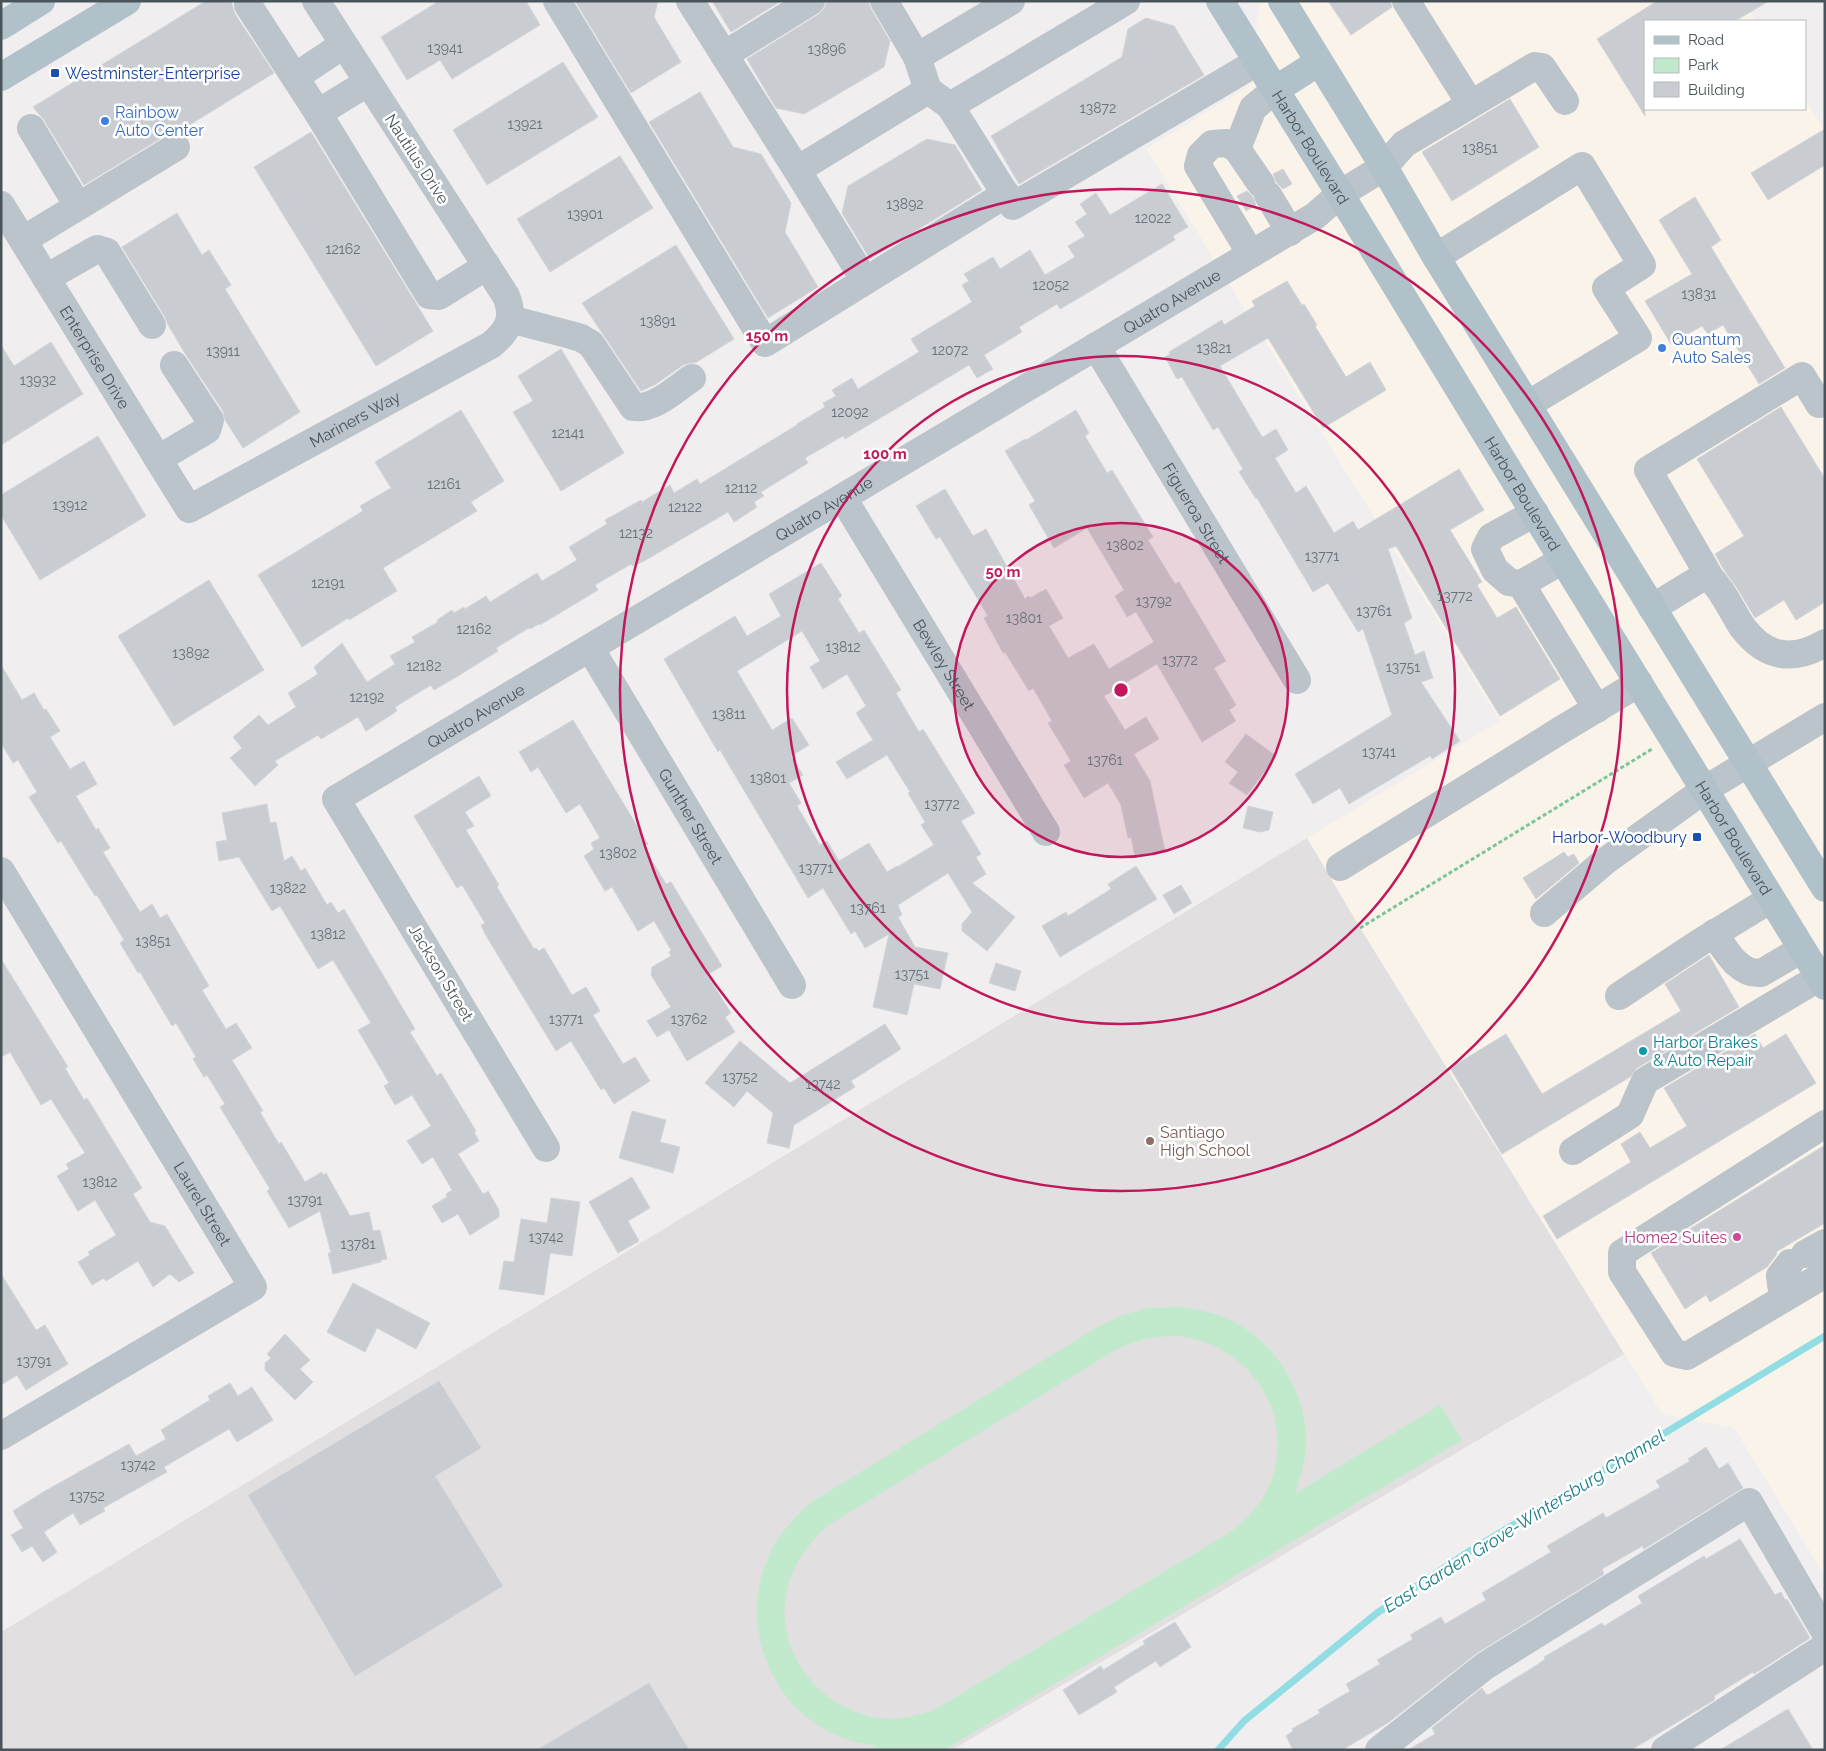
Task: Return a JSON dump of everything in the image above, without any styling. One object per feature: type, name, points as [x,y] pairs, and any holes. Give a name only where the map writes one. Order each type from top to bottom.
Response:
[{"type":"main road","points":[[1,26],[42,1]]},
{"type":"main road","points":[[1,76],[127,1]]},
{"type":"main road","name":"Harbor Boulevard","points":[[1220,1],[1822,982]]},
{"type":"main road","points":[[1282,1],[1436,257],[1825,888]]},
{"type":"main road","points":[[1275,90],[1319,62]]},
{"type":"street","name":"Nautilus Drive","points":[[316,1],[506,296],[511,308],[510,319]]},
{"type":"street","points":[[557,1],[765,343],[1006,194]]},
{"type":"street","points":[[690,1],[865,281]]},
{"type":"street","points":[[724,55],[811,1]]},
{"type":"street","points":[[884,1],[917,57],[928,90],[950,106],[1013,206],[1257,62]]},
{"type":"street","points":[[917,57],[1011,1]]},
{"type":"street","points":[[950,106],[1126,1]]},
{"type":"street","points":[[1406,1],[1470,103]]},
{"type":"street","points":[[248,5],[318,113],[429,295],[439,296],[487,266]]},
{"type":"street","points":[[295,77],[343,45]]},
{"type":"street","name":"Quatro Avenue","points":[[336,799],[1290,232],[1315,216],[1340,194],[1384,168],[1404,144],[1535,66],[1542,67],[1565,101]]},
{"type":"street","points":[[318,113],[368,83]]},
{"type":"street","points":[[797,170],[928,90]]},
{"type":"street","points":[[1237,149],[1253,108],[1275,90]]},
{"type":"street","points":[[31,128],[78,206]]},
{"type":"street","points":[[1252,254],[1198,166],[1201,155],[1212,144],[1227,143],[1237,149],[1290,232]]},
{"type":"street","points":[[23,240],[176,146]]},
{"type":"street","points":[[1436,257],[1582,166],[1642,265],[1606,288],[1638,338],[1527,405]]},
{"type":"street","name":"Enterprise Drive","points":[[1,205],[189,509]]},
{"type":"street","points":[[46,278],[97,249],[107,252],[152,325]]},
{"type":"street","points":[[510,319],[571,334],[591,344],[633,407],[641,408],[654,403],[692,378]]},
{"type":"street","name":"Mariners Way","points":[[189,509],[491,345],[503,335],[510,319]]},
{"type":"street","name":"Figueroa Street","points":[[1096,346],[1297,680]]},
{"type":"street","points":[[158,459],[207,430],[210,420],[174,365]]},
{"type":"street","points":[[1823,406],[1802,376],[1648,470],[1712,579],[1744,628],[1757,642],[1780,655],[1813,651],[1825,643]]},
{"type":"street","name":"Bewley Street","points":[[843,498],[1046,832]]},
{"type":"street","points":[[1535,513],[1491,536],[1485,549],[1495,570],[1509,582],[1521,584],[1562,560]]},
{"type":"street","points":[[1652,608],[1701,578],[1712,579]]},
{"type":"street","points":[[1521,584],[1597,709]]},
{"type":"street","name":"Gunther Street","points":[[590,648],[792,985]]},
{"type":"street","points":[[1340,867],[1639,684]]},
{"type":"street","points":[[1544,913],[1604,862],[1704,790],[1825,717]]},
{"type":"street","name":"Jackson Street","points":[[336,799],[546,1148]]},
{"type":"street","name":"Laurel Street","points":[[1,871],[252,1287],[1,1436]]},
{"type":"street","points":[[1619,996],[1771,898]]},
{"type":"street","points":[[1714,933],[1740,966],[1757,973],[1761,973],[1802,949]]},
{"type":"street","points":[[1573,1151],[1630,1115],[1645,1081],[1822,982]]},
{"type":"street","points":[[1825,1124],[1622,1253],[1622,1272],[1674,1352],[1687,1356],[1825,1274]]},
{"type":"street","points":[[1783,1298],[1780,1276],[1807,1253]]},
{"type":"street","points":[[1379,1750],[1486,1666],[1748,1502],[1825,1632]]},
{"type":"street","points":[[1665,1750],[1825,1647]]},
{"type":"path","points":[[1360,928],[1672,737]]},
{"type":"shaded area","points":[[1260,1],[1743,1],[1755,20],[1644,20],[1644,110],[1806,110],[1806,101],[1825,131],[1825,1576],[1734,1428],[1662,1414],[1360,928],[1307,838],[1500,721],[1146,149],[1249,86]]},
{"type":"shaded area","name":"Santiago High School","points":[[1307,838],[1360,928],[1624,1354],[952,1750],[1,1750],[1,1632]]},
{"type":"green space","points":[[1181,1307],[1204,1311],[1226,1318],[1244,1327],[1274,1354],[1286,1371],[1302,1408],[1306,1448],[1296,1493],[1440,1405],[1462,1440],[944,1750],[871,1750],[877,1746],[854,1742],[840,1737],[817,1724],[796,1708],[783,1692],[765,1657],[757,1619],[757,1599],[767,1560],[780,1536],[791,1522],[810,1503],[1101,1325],[1123,1315],[1148,1308]],"holes":[[[1179,1336],[1214,1346],[1242,1365],[1263,1390],[1275,1418],[1278,1450],[1271,1481],[1254,1509],[1227,1534],[934,1710],[893,1719],[869,1716],[846,1708],[827,1695],[810,1679],[797,1659],[788,1638],[785,1614],[787,1590],[797,1563],[827,1526],[1114,1351],[1146,1339]]]},
{"type":"building","points":[[206,1],[231,1],[235,14],[274,73],[178,132],[168,134],[84,185],[44,120],[33,107]]},
{"type":"building","points":[[439,1],[526,1],[540,25],[452,79],[440,60],[407,80],[381,37]]},
{"type":"building","points":[[575,1],[658,1],[654,17],[681,62],[631,93]]},
{"type":"building","points":[[712,1],[781,1],[731,32]]},
{"type":"building","points":[[827,1],[868,1],[890,41],[884,67],[804,114],[776,108],[747,59],[819,14],[824,9]]},
{"type":"building","points":[[1328,1],[1390,1],[1392,7],[1351,35]]},
{"type":"building","points":[[1657,1],[1769,1],[1737,20],[1644,20],[1645,116],[1597,39]]},
{"type":"building","points":[[1146,18],[1174,26],[1204,75],[1019,184],[991,136],[1122,57],[1128,29]]},
{"type":"building","points":[[563,62],[598,117],[487,185],[453,130]]},
{"type":"building","points":[[700,92],[733,147],[761,154],[791,203],[785,232],[818,287],[768,318],[649,122]]},
{"type":"building","points":[[1510,99],[1539,147],[1452,201],[1422,152]]},
{"type":"building","points":[[1825,129],[1825,165],[1768,200],[1751,173]]},
{"type":"building","points":[[311,132],[433,331],[376,366],[254,167]]},
{"type":"building","points":[[927,139],[955,145],[982,190],[870,259],[842,213],[848,186]]},
{"type":"building","points":[[620,156],[653,208],[550,272],[517,219]]},
{"type":"building","points":[[1283,169],[1292,184],[1283,189],[1276,182],[1273,174]]},
{"type":"building","points":[[1162,184],[1188,227],[1173,236],[1175,240],[1094,289],[1060,309],[1057,304],[1019,327],[1022,332],[984,355],[993,369],[977,378],[969,365],[845,439],[843,436],[805,458],[808,463],[761,492],[764,496],[754,502],[757,507],[734,522],[728,512],[644,561],[632,566],[631,564],[595,585],[598,590],[540,625],[529,628],[496,648],[498,651],[458,676],[434,690],[431,685],[395,707],[397,711],[366,731],[358,717],[321,739],[318,735],[275,761],[278,765],[255,786],[230,758],[242,748],[233,737],[259,715],[268,725],[296,707],[288,693],[318,674],[314,667],[342,643],[367,682],[395,664],[390,656],[415,642],[412,637],[438,622],[437,620],[452,610],[454,613],[464,607],[465,609],[486,596],[490,602],[537,573],[542,581],[577,560],[569,547],[607,524],[605,520],[641,500],[642,502],[670,485],[674,493],[697,479],[700,484],[825,407],[823,403],[836,396],[832,390],[852,378],[858,389],[919,352],[911,339],[972,302],[962,285],[969,281],[964,274],[993,257],[1000,269],[1030,250],[1045,275],[1075,257],[1068,246],[1085,236],[1075,222],[1087,214],[1080,204],[1096,193],[1110,215]]},
{"type":"building","points":[[1247,191],[1253,197],[1256,205],[1246,211],[1237,196]]},
{"type":"building","points":[[1695,197],[1721,240],[1711,247],[1785,368],[1759,384],[1723,325],[1708,334],[1702,326],[1671,344],[1645,301],[1692,274],[1659,220]]},
{"type":"building","points":[[177,213],[202,255],[209,250],[231,285],[225,289],[300,412],[243,448],[225,420],[223,411],[186,355],[122,247]]},
{"type":"building","points":[[676,245],[734,339],[695,363],[683,365],[656,384],[641,391],[582,303]]},
{"type":"building","points":[[1287,281],[1317,325],[1315,326],[1346,377],[1370,362],[1386,390],[1323,428],[1268,338],[1220,366],[1261,435],[1263,437],[1276,429],[1288,450],[1275,458],[1296,493],[1306,486],[1334,533],[1353,521],[1358,530],[1459,469],[1484,510],[1450,530],[1482,582],[1477,585],[1497,618],[1516,607],[1560,679],[1500,716],[1396,546],[1388,549],[1412,618],[1404,623],[1415,655],[1424,651],[1433,678],[1421,682],[1460,741],[1432,759],[1430,756],[1349,804],[1340,788],[1313,804],[1295,774],[1392,715],[1363,629],[1358,632],[1328,583],[1313,592],[1257,498],[1239,472],[1243,469],[1218,427],[1213,430],[1182,377],[1177,379],[1165,357],[1170,354],[1169,352],[1222,320],[1224,325],[1255,306],[1252,301]]},
{"type":"building","points":[[51,342],[83,394],[1,445],[1,345],[14,366]]},
{"type":"building","points":[[561,349],[624,453],[561,491],[513,412],[533,401],[518,376]]},
{"type":"building","points":[[1781,407],[1825,479],[1825,602],[1796,620],[1784,600],[1755,618],[1724,570],[1715,554],[1744,536],[1697,459]]},
{"type":"building","points":[[461,410],[504,481],[471,502],[477,511],[383,568],[397,591],[349,620],[348,618],[302,647],[258,575],[363,511],[360,506],[391,488],[375,462]]},
{"type":"building","points":[[1076,410],[1089,433],[1085,436],[1107,473],[1112,470],[1153,537],[1148,540],[1175,584],[1179,582],[1226,661],[1214,668],[1236,705],[1229,710],[1236,721],[1202,742],[1157,664],[1104,696],[1125,730],[1146,717],[1159,739],[1134,754],[1150,781],[1165,851],[1135,857],[1131,837],[1128,838],[1121,805],[1108,783],[1084,798],[1064,765],[1071,761],[1048,723],[1052,721],[1033,688],[1029,691],[1005,652],[1003,653],[984,618],[988,616],[940,537],[936,539],[916,506],[945,489],[973,536],[986,529],[1025,599],[1046,589],[1063,618],[1049,626],[1068,658],[1094,644],[1109,669],[1154,642],[1136,612],[1127,617],[1115,596],[1124,590],[1087,528],[1054,548],[1029,505],[1035,501],[1005,451]]},
{"type":"building","points":[[98,436],[146,516],[40,580],[1,515],[1,495]]},
{"type":"building","points":[[821,563],[842,596],[838,599],[859,633],[864,630],[901,690],[896,693],[919,732],[923,729],[975,813],[961,821],[981,854],[976,857],[986,874],[972,883],[1015,917],[987,951],[962,931],[962,924],[972,912],[948,873],[898,905],[902,915],[898,917],[915,947],[948,953],[940,989],[914,984],[907,1015],[873,1007],[889,934],[865,948],[855,931],[851,934],[823,888],[808,898],[720,750],[718,752],[664,659],[735,616],[747,636],[781,616],[769,594]],"holes":[[[802,631],[820,661],[810,667],[823,689],[847,674],[866,706],[856,713],[873,740],[836,762],[847,779],[887,755],[910,792],[908,793],[925,822],[921,825],[934,845],[887,872],[869,843],[839,861],[827,841],[820,845],[797,806],[801,803],[789,783],[803,775],[791,756],[809,745],[792,718],[772,730],[737,671]]]},
{"type":"building","points":[[209,580],[264,670],[174,726],[118,636]]},
{"type":"building","points":[[1,665],[22,700],[34,693],[44,710],[46,709],[60,731],[50,737],[70,769],[84,761],[97,784],[76,796],[96,830],[98,828],[110,848],[103,852],[140,912],[152,904],[160,918],[167,914],[209,986],[202,990],[226,1029],[236,1023],[252,1048],[232,1060],[263,1111],[260,1112],[279,1144],[281,1142],[305,1182],[322,1172],[323,1175],[326,1173],[350,1216],[369,1212],[373,1231],[380,1230],[387,1259],[333,1274],[328,1253],[331,1253],[320,1211],[289,1228],[267,1191],[270,1189],[220,1107],[225,1104],[207,1075],[204,1077],[193,1059],[196,1057],[176,1023],[172,1026],[140,972],[138,973],[120,943],[124,940],[97,895],[95,896],[61,841],[58,843],[29,797],[37,792],[18,760],[13,763],[1,743]]},
{"type":"building","points":[[573,720],[648,844],[643,846],[666,884],[671,882],[722,966],[707,975],[731,1013],[725,1017],[735,1032],[687,1061],[669,1030],[657,1037],[647,1021],[671,1007],[651,975],[652,967],[671,956],[669,952],[671,950],[654,921],[638,931],[612,887],[605,891],[584,856],[594,849],[591,843],[600,838],[580,804],[566,813],[538,767],[531,772],[519,752]]},
{"type":"building","points":[[1246,734],[1276,756],[1247,795],[1229,783],[1238,772],[1225,762]]},
{"type":"building","points":[[479,776],[491,796],[465,812],[474,826],[466,830],[499,885],[497,887],[534,949],[536,948],[539,951],[544,948],[572,995],[586,987],[600,1011],[593,1015],[623,1064],[635,1057],[650,1081],[614,1104],[604,1088],[601,1090],[571,1041],[556,1051],[485,934],[481,925],[485,923],[462,885],[457,888],[414,816]]},
{"type":"building","points":[[267,804],[270,823],[276,822],[284,861],[292,856],[301,871],[305,868],[327,905],[331,902],[338,913],[344,909],[415,1029],[410,1032],[437,1076],[441,1073],[476,1131],[474,1132],[479,1141],[458,1154],[483,1194],[488,1191],[499,1210],[499,1217],[470,1235],[458,1214],[442,1223],[432,1206],[447,1197],[446,1194],[452,1190],[433,1157],[422,1164],[407,1141],[431,1126],[412,1095],[395,1105],[384,1086],[389,1083],[358,1030],[371,1023],[333,960],[318,969],[280,906],[272,911],[239,857],[219,861],[216,842],[227,840],[222,813]]},
{"type":"building","points":[[1248,806],[1273,812],[1269,830],[1260,832],[1243,828]]},
{"type":"building","points":[[1564,852],[1568,857],[1574,854],[1579,863],[1536,899],[1523,878]]},
{"type":"building","points":[[1136,866],[1157,899],[1060,957],[1042,926],[1066,912],[1068,916],[1111,889],[1108,884]]},
{"type":"building","points":[[1181,885],[1192,903],[1174,914],[1163,895]]},
{"type":"building","name":"Harbor Brakes & Auto Repair","points":[[1709,955],[1739,1007],[1637,1068],[1630,1077],[1502,1154],[1450,1068],[1506,1034],[1542,1094],[1681,1011],[1665,984]]},
{"type":"building","points":[[1,959],[68,1067],[65,1068],[84,1100],[87,1098],[142,1188],[133,1194],[150,1222],[165,1226],[194,1273],[179,1282],[170,1274],[153,1287],[138,1261],[106,1281],[104,1278],[92,1285],[78,1262],[90,1255],[88,1252],[116,1235],[95,1200],[78,1211],[57,1176],[69,1169],[66,1164],[85,1153],[51,1099],[41,1105],[10,1052],[1,1057]]},
{"type":"building","points":[[996,963],[1021,971],[1015,991],[989,983]]},
{"type":"building","points":[[885,1024],[901,1049],[851,1081],[855,1087],[794,1125],[789,1148],[767,1143],[773,1113],[747,1091],[734,1107],[705,1083],[740,1041],[790,1083]]},
{"type":"building","points":[[1755,1034],[1763,1048],[1786,1034],[1816,1083],[1557,1239],[1543,1216],[1631,1162],[1621,1144],[1640,1132],[1650,1148],[1687,1126],[1664,1088]]},
{"type":"building","points":[[632,1111],[666,1120],[660,1142],[680,1147],[673,1173],[619,1158]]},
{"type":"building","name":"Home2 Suites","points":[[1825,1145],[1825,1223],[1776,1252],[1777,1254],[1767,1267],[1710,1302],[1706,1295],[1685,1309],[1651,1253]]},
{"type":"building","points":[[632,1177],[650,1208],[628,1221],[639,1241],[618,1253],[589,1202]]},
{"type":"building","points":[[551,1198],[580,1202],[572,1256],[550,1253],[544,1295],[499,1289],[504,1261],[514,1262],[521,1219],[547,1223]]},
{"type":"building","points":[[1,1274],[36,1330],[45,1325],[68,1364],[26,1390],[17,1375],[1,1385]]},
{"type":"building","points":[[353,1283],[430,1323],[416,1349],[377,1328],[365,1352],[327,1332]]},
{"type":"building","points":[[285,1334],[310,1360],[300,1369],[313,1382],[295,1400],[265,1370],[265,1363],[271,1358],[267,1354]]},
{"type":"building","points":[[439,1381],[481,1448],[435,1476],[503,1586],[355,1676],[248,1495]]},
{"type":"building","points":[[230,1383],[238,1396],[252,1387],[273,1420],[237,1442],[229,1429],[164,1467],[167,1472],[103,1508],[105,1511],[80,1525],[73,1513],[44,1532],[57,1552],[43,1562],[32,1546],[22,1552],[11,1535],[23,1528],[13,1511],[129,1444],[136,1456],[166,1439],[161,1430],[210,1400],[208,1396]]},
{"type":"building","points":[[1706,1447],[1719,1469],[1728,1463],[1743,1488],[1644,1549],[1642,1546],[1602,1569],[1604,1574],[1477,1653],[1389,1722],[1342,1750],[1293,1750],[1286,1736],[1293,1731],[1292,1729],[1320,1713],[1318,1710],[1350,1691],[1346,1684],[1380,1664],[1377,1660],[1413,1639],[1410,1635],[1441,1617],[1445,1624],[1486,1600],[1482,1593],[1551,1552],[1547,1546],[1603,1513],[1606,1518],[1660,1487],[1656,1481],[1690,1461],[1688,1459]]},
{"type":"building","points":[[1740,1539],[1775,1595],[1781,1592],[1785,1600],[1787,1599],[1810,1638],[1754,1674],[1753,1672],[1714,1696],[1714,1700],[1631,1750],[1408,1750],[1435,1734],[1432,1728],[1482,1688],[1488,1695],[1537,1665],[1545,1659],[1544,1657],[1602,1623],[1604,1626],[1642,1603],[1638,1596],[1704,1556],[1706,1559]]},
{"type":"building","points":[[1175,1622],[1191,1647],[1160,1667],[1156,1661],[1114,1687],[1117,1692],[1079,1715],[1063,1690],[1101,1666],[1103,1670],[1145,1644],[1143,1641]]},
{"type":"building","points":[[649,1683],[689,1750],[537,1750]]},
{"type":"building","points":[[1788,1709],[1813,1750],[1720,1750]]},
{"type":"waterway","name":"East Garden Grove-Wintersburg Channel","points":[[1218,1750],[1244,1721],[1377,1613],[1465,1554],[1825,1336]]},
{"type":"place","name":"Westminster-Enterprise","points":[[55,73]]},
{"type":"place","name":"Rainbow Auto Center","points":[[105,121]]},
{"type":"place","name":"Quantum Auto Sales","points":[[1662,348]]},
{"type":"place","name":"Harbor-Woodbury","points":[[1697,837]]},
{"type":"place","name":"Harbor Brakes & Auto Repair","points":[[1643,1051]]},
{"type":"place","name":"Santiago High School","points":[[1150,1141]]},
{"type":"place","name":"Home2 Suites","points":[[1737,1237]]}]
